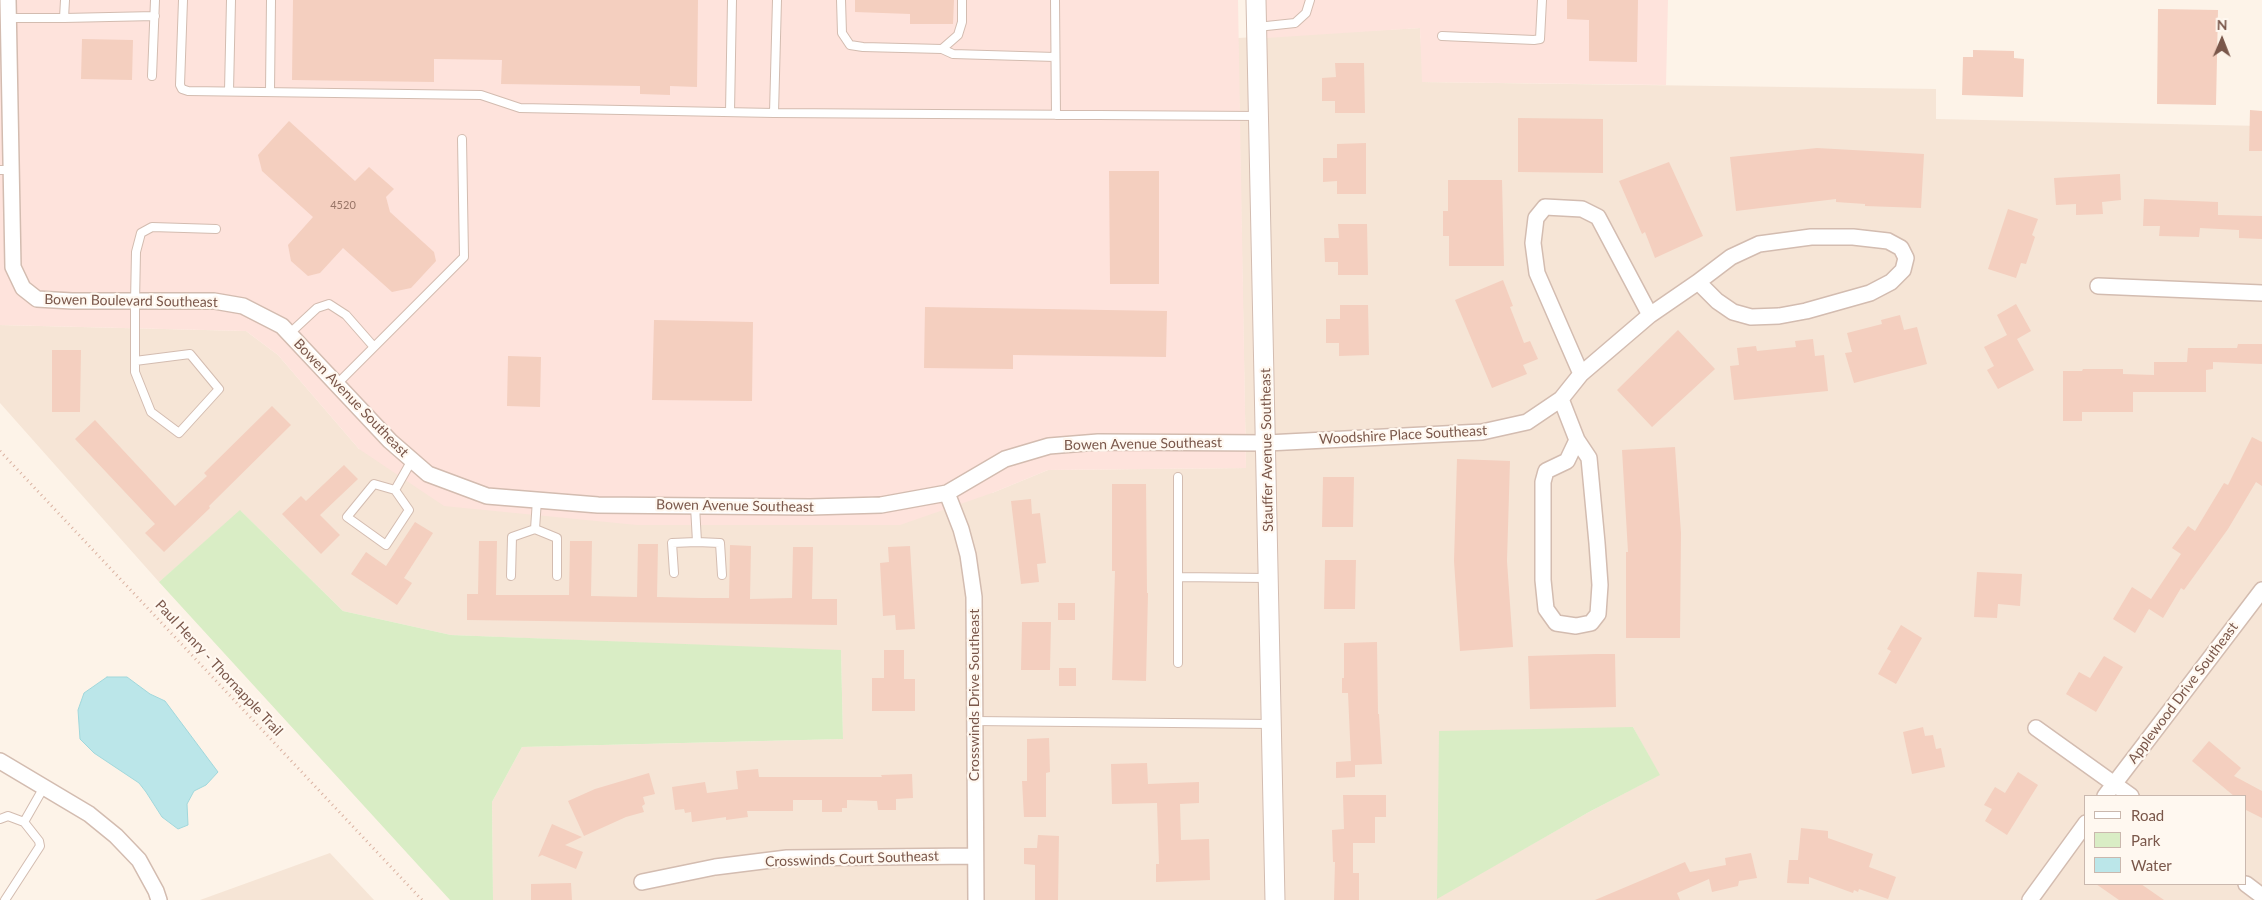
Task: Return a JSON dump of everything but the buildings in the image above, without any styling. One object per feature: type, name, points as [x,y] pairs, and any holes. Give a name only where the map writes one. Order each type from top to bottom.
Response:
[{"type":"street","name":"Bowen Boulevard Southeast","points":[[8,0],[4,92],[5,170],[13,267],[23,288],[37,299],[214,302],[243,306],[260,315]]},
{"type":"street","name":"Stauffer Avenue Southeast","points":[[1256,0],[1267,443],[1275,900]]},
{"type":"street","points":[[1581,374],[1537,273],[1533,243],[1536,218],[1545,207],[1582,209],[1598,217],[1650,315]]},
{"type":"street","name":"Woodshire Place Southeast","points":[[1267,443],[1482,432],[1527,422],[1561,399],[1581,374],[1650,315],[1731,257],[1759,244],[1811,237],[1853,237],[1888,241],[1901,248],[1906,258],[1903,270],[1891,282],[1870,293],[1806,311],[1779,316],[1751,316],[1733,312],[1717,301],[1698,282]]},
{"type":"street","points":[[2098,286],[2262,293]]},
{"type":"street","name":"Bowen Avenue Southeast","points":[[260,315],[282,326],[390,441],[428,474],[487,496],[598,505],[810,507],[881,505],[947,493],[1005,459],[1050,446],[1098,442],[1267,443]]},
{"type":"street","points":[[1561,399],[1577,440],[1589,458],[1600,584],[1598,614],[1591,623],[1576,626],[1556,623],[1546,609],[1543,580],[1543,482],[1546,471],[1567,461],[1577,440]]},
{"type":"street","name":"Crosswinds Drive Southeast","points":[[947,493],[961,529],[968,555],[974,597],[974,856],[976,900]]},
{"type":"street","name":"Applewood Drive Southeast","points":[[2106,795],[2262,590]]},
{"type":"street","points":[[2036,728],[2130,795]]},
{"type":"street","points":[[0,761],[89,814],[116,836],[139,860],[159,900]]},
{"type":"street","points":[[2030,900],[2084,826]]},
{"type":"street","name":"Crosswinds Court Southeast","points":[[642,882],[716,867],[787,858],[974,856]]},
{"type":"street","points":[[2247,885],[2262,896]]},
{"type":"lane","points":[[64,18],[65,0]]},
{"type":"lane","points":[[152,76],[155,0]]},
{"type":"lane","points":[[183,0],[180,85],[182,90],[188,91],[228,90],[481,95],[520,108],[774,113],[1259,116]]},
{"type":"lane","points":[[228,90],[231,0]]},
{"type":"lane","points":[[270,91],[271,0]]},
{"type":"lane","points":[[730,112],[732,0]]},
{"type":"lane","points":[[774,113],[777,0]]},
{"type":"lane","points":[[842,0],[842,33],[850,45],[863,48],[942,48],[953,54],[1055,57]]},
{"type":"lane","points":[[942,48],[958,35],[962,22],[962,0]]},
{"type":"lane","points":[[1055,0],[1056,115]]},
{"type":"lane","points":[[1257,27],[1295,23],[1306,13],[1310,0]]},
{"type":"lane","points":[[1442,36],[1540,39],[1542,0]]},
{"type":"lane","points":[[8,18],[155,16]]},
{"type":"lane","points":[[336,385],[464,257],[462,139]]},
{"type":"lane","points":[[136,361],[190,354],[220,389],[179,433],[151,412],[136,372],[135,302],[136,252],[141,233],[152,227],[216,229]]},
{"type":"lane","points":[[289,334],[317,308],[329,304],[346,315],[374,347]]},
{"type":"lane","points":[[395,490],[412,460]]},
{"type":"lane","points":[[1178,477],[1178,663]]},
{"type":"lane","points":[[374,484],[395,490],[409,510],[386,545],[347,517],[374,484]]},
{"type":"lane","points":[[535,529],[537,500]]},
{"type":"lane","points":[[695,506],[697,542]]},
{"type":"lane","points":[[511,576],[512,537],[535,529],[557,538],[557,576]]},
{"type":"lane","points":[[674,573],[672,543],[697,542],[720,543],[722,575]]},
{"type":"lane","points":[[1178,577],[1269,578]]},
{"type":"lane","points":[[974,721],[1272,724]]},
{"type":"lane","points":[[24,822],[44,787]]},
{"type":"lane","points":[[0,819],[8,816],[24,822],[39,840],[40,846],[4,900]]},
{"type":"path","name":"Paul Henry - Thornapple Trail","points":[[0,450],[422,900]]},
{"type":"shaded area","points":[[0,0],[1238,0],[1246,468],[1048,470],[992,493],[900,525],[637,525],[444,506],[359,449],[278,355],[246,331],[0,325]]},
{"type":"shaded area","points":[[1266,0],[1668,0],[1666,85],[1422,82],[1420,28],[1266,38]]},
{"type":"shaded area","points":[[1420,28],[1423,82],[1936,89],[1936,119],[2262,126],[2262,900],[493,900],[492,802],[522,747],[843,739],[841,651],[451,635],[343,611],[241,511],[159,582],[0,403],[0,325],[246,331],[278,355],[359,449],[992,493],[1048,470],[1246,468],[1238,38]],"holes":[[[1633,727],[1659,775],[1589,812],[1437,898]]]},
{"type":"shaded area","points":[[330,853],[374,900],[200,900]]},
{"type":"green space","points":[[240,510],[343,611],[451,635],[841,650],[843,739],[522,747],[492,802],[493,900],[450,900],[159,582]]},
{"type":"green space","points":[[1633,727],[1660,775],[1589,812],[1437,899],[1439,731]]},
{"type":"water","points":[[107,677],[127,677],[150,694],[165,701],[218,772],[206,785],[194,791],[187,804],[188,825],[178,829],[162,817],[139,783],[94,753],[80,739],[78,710],[84,693]]}]
